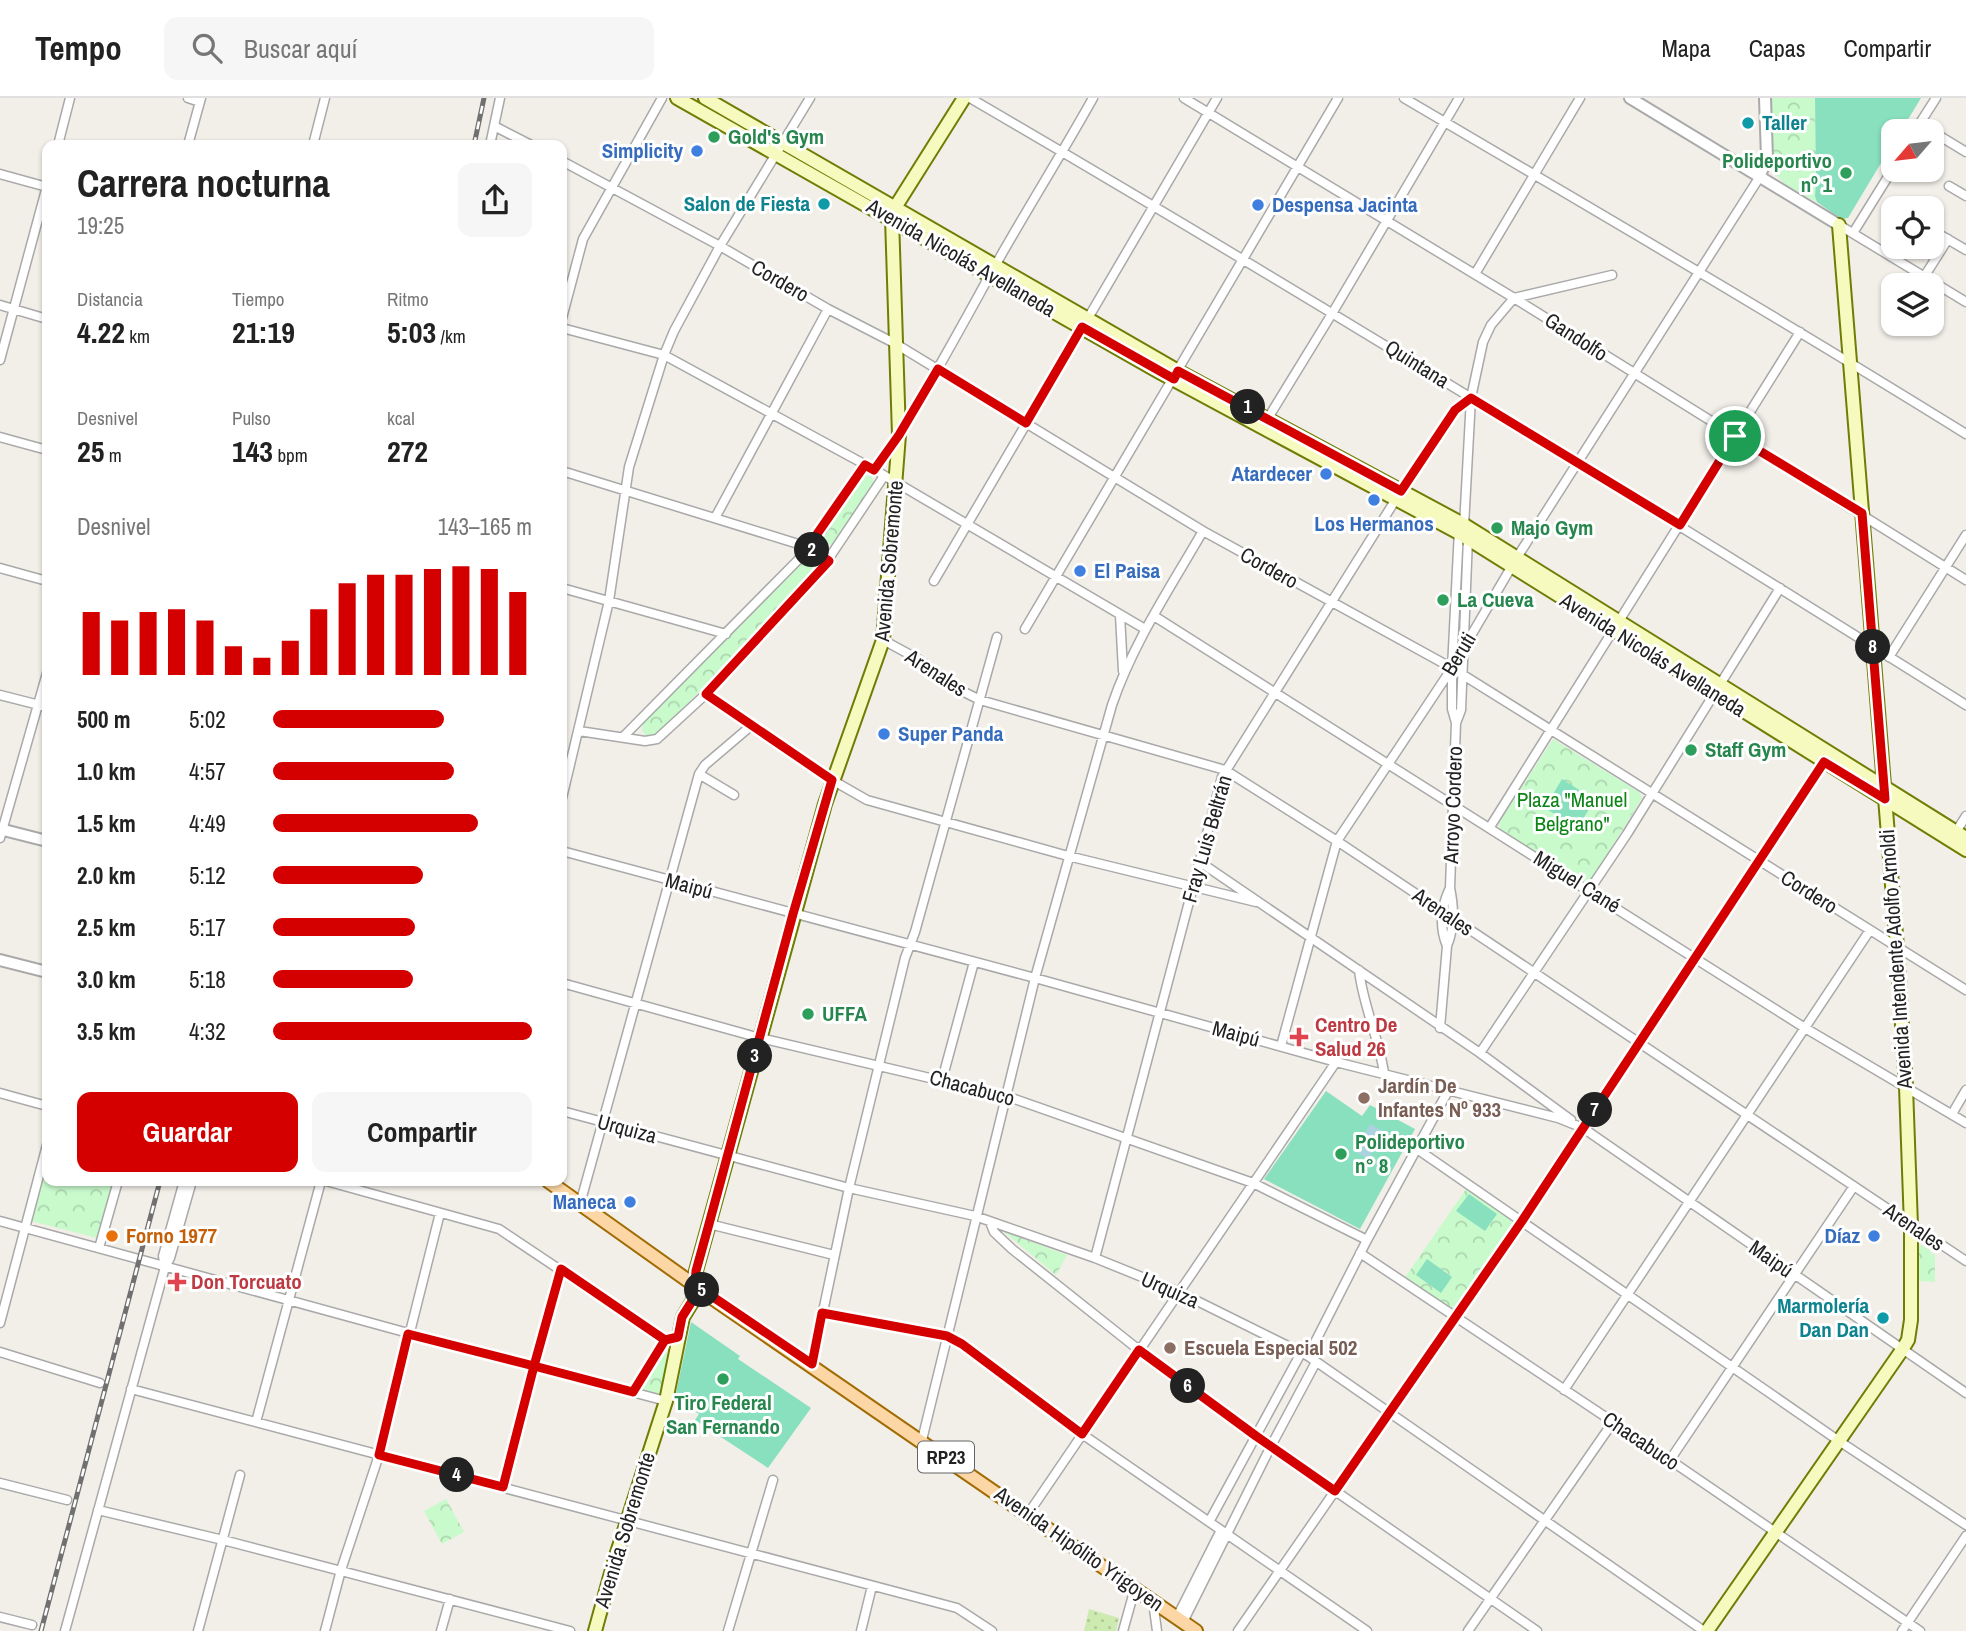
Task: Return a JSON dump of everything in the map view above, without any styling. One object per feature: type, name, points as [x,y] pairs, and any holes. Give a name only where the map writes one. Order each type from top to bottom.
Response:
[{"type":"main road","name":"Avenida Nicolás Avellaneda","points":[[677,98],[779,148],[1176,375],[1463,532],[1958,837],[1966,850]]},
{"type":"main road","name":"Avenida Nicolás Avellaneda","points":[[705,98],[779,148]]},
{"type":"main road","points":[[894,213],[964,98]]},
{"type":"main road","name":"Avenida Sobremonte","points":[[595,1631],[627,1520],[666,1401],[672,1338],[694,1298],[694,1284],[709,1224],[793,914],[832,780],[883,640],[899,435],[894,213]]},
{"type":"main road","name":"Avenida Intendente Adolfo Arnoldi","points":[[1705,1631],[1902,1350],[1908,1340],[1911,1320],[1906,1087],[1897,947],[1839,225]]},
{"type":"main road","name":"Avenida Nicolás Avellaneda","points":[[1718,689],[1824,762],[1885,793]]},
{"type":"main road","name":"Avenida Hipólito Yrigoyen","points":[[555,1186],[1196,1631]]},
{"type":"street","points":[[59,140],[71,98]]},
{"type":"street","points":[[188,98],[201,100],[189,140]]},
{"type":"street","points":[[314,140],[326,98]]},
{"type":"street","points":[[491,140],[500,98]]},
{"type":"street","points":[[567,299],[583,239],[662,98]]},
{"type":"street","points":[[567,778],[610,601],[624,490],[664,355],[720,246],[810,98]]},
{"type":"street","name":"Quintana","points":[[970,98],[1333,313],[1680,525],[1966,705]]},
{"type":"street","points":[[874,470],[899,435],[938,369],[1093,98]]},
{"type":"street","name":"Gandolfo","points":[[1184,98],[1514,298],[1966,580]]},
{"type":"street","points":[[934,581],[1217,98]]},
{"type":"street","points":[[1025,629],[1176,375],[1241,258],[1338,98]]},
{"type":"street","points":[[1404,98],[1701,272],[1966,435]]},
{"type":"street","points":[[1265,423],[1459,98]]},
{"type":"street","points":[[1475,274],[1580,98]]},
{"type":"street","points":[[1630,98],[1918,273]]},
{"type":"street","points":[[1759,178],[1766,158],[1765,98]]},
{"type":"street","points":[[1923,119],[1936,98]]},
{"type":"street","points":[[494,126],[521,140]]},
{"type":"street","points":[[1944,141],[1966,152]]},
{"type":"street","name":"Cordero","points":[[567,164],[896,344],[1203,531],[1452,667],[1966,990]]},
{"type":"street","points":[[0,174],[42,186]]},
{"type":"street","name":"Beruti","points":[[1281,1046],[1337,841],[1452,667],[1514,562],[1759,178]]},
{"type":"street","points":[[1853,233],[1885,182]]},
{"type":"street","points":[[1949,186],[1966,197]]},
{"type":"street","points":[[0,360],[42,206]]},
{"type":"street","points":[[1944,237],[1966,250]]},
{"type":"street","points":[[1927,273],[1948,239]]},
{"type":"street","points":[[1514,298],[1612,275]]},
{"type":"street","points":[[1944,289],[1966,302]]},
{"type":"street","name":"Arroyo Cordero","points":[[1440,1028],[1447,946],[1452,935],[1453,920],[1450,888],[1456,723],[1452,709],[1452,667],[1471,398],[1484,339],[1491,324],[1514,298]]},
{"type":"street","points":[[0,305],[42,317]]},
{"type":"street","points":[[715,519],[828,309]]},
{"type":"street","points":[[567,329],[664,355],[884,475],[1145,629]]},
{"type":"street","points":[[1490,827],[1800,332]]},
{"type":"street","name":"Fray Luis Beltrán","points":[[1095,1258],[1225,770],[1455,410],[1471,398]]},
{"type":"street","points":[[0,437],[42,449]]},
{"type":"street","points":[[623,737],[808,547],[865,465]]},
{"type":"street","points":[[567,473],[808,547],[829,561]]},
{"type":"street","points":[[579,731],[644,741],[657,740],[706,694],[829,561],[884,475]]},
{"type":"street","points":[[922,1440],[1035,978],[1103,735],[1123,672],[1203,531]]},
{"type":"street","name":"Arroyo Cordero","points":[[1456,723],[1461,710],[1464,648],[1463,532]]},
{"type":"street","points":[[1889,657],[1966,535]]},
{"type":"street","points":[[0,568],[42,580]]},
{"type":"street","points":[[1480,1054],[1652,795],[1780,588]]},
{"type":"street","points":[[567,590],[726,634]]},
{"type":"street","points":[[1120,615],[1123,672]]},
{"type":"street","name":"Miguel Cané","points":[[1154,616],[1805,1028],[1966,1123]]},
{"type":"street","points":[[812,1364],[849,1188],[905,958],[946,823],[997,637]]},
{"type":"street","name":"Arenales","points":[[883,640],[918,659],[980,701],[1225,770],[1337,841],[1966,1261]]},
{"type":"street","points":[[706,694],[832,780],[867,800],[1068,856],[1256,902]]},
{"type":"street","points":[[0,695],[42,706]]},
{"type":"street","points":[[42,709],[1,832],[42,840]]},
{"type":"street","points":[[639,723],[639,733],[644,741]]},
{"type":"street","points":[[580,1204],[638,1003],[699,774],[705,765],[752,725]]},
{"type":"street","points":[[1238,1631],[1522,1221],[1824,762]]},
{"type":"street","points":[[699,774],[734,795]]},
{"type":"street","points":[[1958,837],[1966,816]]},
{"type":"street","name":"Maipú","points":[[567,852],[1336,1062],[1558,1118],[1583,1128],[1966,1393]]},
{"type":"street","points":[[1200,862],[1583,1128]]},
{"type":"street","name":"Arroyo Cordero","points":[[1447,946],[1443,934],[1443,913],[1444,900],[1450,888]]},
{"type":"street","points":[[1564,1390],[1870,930]]},
{"type":"street","points":[[0,960],[42,971]]},
{"type":"street","points":[[943,1080],[974,962]]},
{"type":"street","points":[[1359,971],[1361,988],[1384,1073]]},
{"type":"street","name":"Chacabuco","points":[[567,984],[760,1038],[1006,1096],[1253,1183],[1367,1240]]},
{"type":"street","points":[[1028,1514],[1336,1062]]},
{"type":"street","points":[[1952,1114],[1966,1090]]},
{"type":"street","points":[[1209,1522],[1305,1354],[1448,1091]]},
{"type":"street","points":[[0,1093],[42,1105]]},
{"type":"street","name":"Urquiza","points":[[567,1112],[849,1188],[975,1216],[1095,1258],[1179,1292],[1305,1354],[1705,1631]]},
{"type":"street","points":[[1416,1149],[1839,1441],[1966,1525]]},
{"type":"street","points":[[0,1323],[42,1162]]},
{"type":"street","points":[[99,1248],[117,1186]]},
{"type":"street","points":[[165,1267],[163,1256],[183,1186]]},
{"type":"street","points":[[65,1631],[165,1267],[191,1186]]},
{"type":"street","points":[[256,1422],[322,1186]]},
{"type":"street","points":[[341,1186],[509,1234],[672,1338],[633,1392]]},
{"type":"street","points":[[1670,1460],[1854,1186]]},
{"type":"street","points":[[325,1631],[341,1570],[379,1455],[440,1213]]},
{"type":"street","points":[[0,1221],[408,1334],[666,1401]]},
{"type":"street","points":[[990,1222],[994,1232],[1012,1249],[1139,1350],[1256,1436],[1537,1631]]},
{"type":"street","points":[[709,1224],[834,1255]]},
{"type":"street","name":"Chacabuco","points":[[1360,1253],[1920,1631]]},
{"type":"street","points":[[503,1487],[561,1269]]},
{"type":"street","points":[[822,1313],[947,1336],[962,1344],[1082,1434],[1367,1631]]},
{"type":"street","points":[[0,1353],[100,1382]]},
{"type":"street","points":[[1180,1619],[1316,1362]]},
{"type":"street","points":[[131,1389],[957,1608],[991,1631]]},
{"type":"street","points":[[1468,1631],[1613,1422]]},
{"type":"street","points":[[198,1631],[240,1475]]},
{"type":"street","points":[[728,1631],[773,1480]]},
{"type":"street","points":[[0,1483],[67,1500]]},
{"type":"street","points":[[97,1510],[341,1570],[570,1631]]},
{"type":"street","points":[[1902,1631],[1966,1536]]},
{"type":"street","points":[[861,1631],[872,1586]]},
{"type":"street","points":[[1123,1631],[1135,1588]]},
{"type":"street","points":[[441,1631],[450,1599]]},
{"type":"street","points":[[1153,1601],[1157,1631]]},
{"type":"street","points":[[0,1617],[32,1625]]},
{"type":"green space","points":[[1771,98],[1815,98],[1817,202],[1788,187],[1773,172]]},
{"type":"green space","name":"Polideportivo nº 1","points":[[1815,98],[1921,98],[1908,119],[1881,119],[1881,163],[1848,218],[1841,219],[1817,202],[1816,184],[1813,181],[1816,176]]},
{"type":"green space","points":[[871,476],[875,484],[835,545],[826,544],[821,538],[822,534],[861,478]]},
{"type":"green space","points":[[809,557],[818,562],[815,573],[656,736],[646,736],[642,730],[643,724],[803,560]]},
{"type":"green space","name":"Plaza \"Manuel Belgrano\"","points":[[1553,739],[1639,792],[1642,798],[1588,882],[1582,881],[1499,827],[1500,821]]},
{"type":"green space","points":[[1562,779],[1595,800],[1577,828],[1545,808]]},
{"type":"green space","name":"Polideportivo n° 8","points":[[1326,1091],[1362,1116],[1370,1105],[1415,1129],[1360,1229],[1264,1179]]},
{"type":"green space","points":[[42,1175],[42,1186],[112,1186],[97,1238],[31,1221]]},
{"type":"green space","points":[[1466,1189],[1512,1219],[1514,1225],[1458,1306],[1451,1309],[1404,1279]]},
{"type":"green space","points":[[1469,1194],[1497,1214],[1485,1231],[1456,1211]]},
{"type":"green space","points":[[1003,1231],[1067,1255],[1056,1275]]},
{"type":"green space","points":[[1921,1245],[1930,1250],[1931,1254],[1935,1254],[1935,1282],[1919,1281]]},
{"type":"green space","points":[[1427,1259],[1452,1277],[1441,1293],[1416,1275]]},
{"type":"green space","name":"Tiro Federal San Fernando","points":[[691,1322],[740,1356],[738,1359],[811,1408],[768,1468],[695,1420],[699,1414],[675,1398]]},
{"type":"green space","points":[[665,1352],[668,1354],[660,1394],[657,1396],[640,1389]]},
{"type":"green space","points":[[446,1499],[464,1532],[442,1544],[424,1511]]},
{"type":"green space","points":[[1089,1609],[1119,1618],[1116,1631],[1084,1631]]},
{"type":"water","points":[[1370,1124],[1383,1131],[1369,1159],[1355,1152]]},
{"type":"railway","points":[[475,140],[484,98]]},
{"type":"railway","points":[[41,1631],[159,1186]]},
{"type":"place","name":"Taller","points":[[1748,123]]},
{"type":"place","name":"Gold's Gym","points":[[714,137]]},
{"type":"place","name":"Simplicity","points":[[697,151]]},
{"type":"place","name":"Polideportivo nº 1","points":[[1846,173]]},
{"type":"place","name":"Salon de Fiesta","points":[[824,204]]},
{"type":"place","name":"Despensa Jacinta","points":[[1258,205]]},
{"type":"place","name":"Atardecer","points":[[1326,474]]},
{"type":"place","name":"Los Hermanos","points":[[1374,500]]},
{"type":"place","name":"Majo Gym","points":[[1497,528]]},
{"type":"place","name":"El Paisa","points":[[1080,571]]},
{"type":"place","name":"La Cueva","points":[[1443,600]]},
{"type":"place","name":"Super Panda","points":[[884,734]]},
{"type":"place","name":"Staff Gym","points":[[1691,750]]},
{"type":"place","name":"UFFA","points":[[808,1014]]},
{"type":"place","name":"Centro De Salud 26","points":[[1299,1037]]},
{"type":"place","name":"Jardín De Infantes Nº 933","points":[[1364,1098]]},
{"type":"place","name":"Polideportivo n° 8","points":[[1341,1154]]},
{"type":"place","name":"Maneca","points":[[630,1202]]},
{"type":"place","name":"Forno 1977","points":[[112,1236]]},
{"type":"place","name":"Díaz","points":[[1874,1236]]},
{"type":"place","name":"Don Torcuato","points":[[177,1282]]},
{"type":"place","name":"Marmolería Dan Dan","points":[[1883,1318]]},
{"type":"place","name":"Escuela Especial 502","points":[[1170,1348]]},
{"type":"place","name":"Tiro Federal San Fernando","points":[[723,1379]]},
{"type":"route","points":[[1735,436],[1680,525],[1471,398],[1455,410],[1401,491],[1224,394],[1178,371],[1174,379],[1161,373],[1082,327],[1026,423],[938,369],[899,435],[874,470],[865,465],[808,547],[829,561],[706,694],[832,780],[696,1271],[694,1284],[694,1298],[682,1317],[678,1337],[665,1340],[633,1392],[534,1366],[503,1487],[379,1455],[408,1334],[534,1366],[561,1269],[665,1340],[678,1337],[682,1317],[694,1298],[694,1284],[812,1364],[822,1313],[947,1336],[962,1344],[1082,1434],[1139,1350],[1335,1491],[1522,1221],[1824,762],[1885,799],[1862,513],[1735,436]]}]
